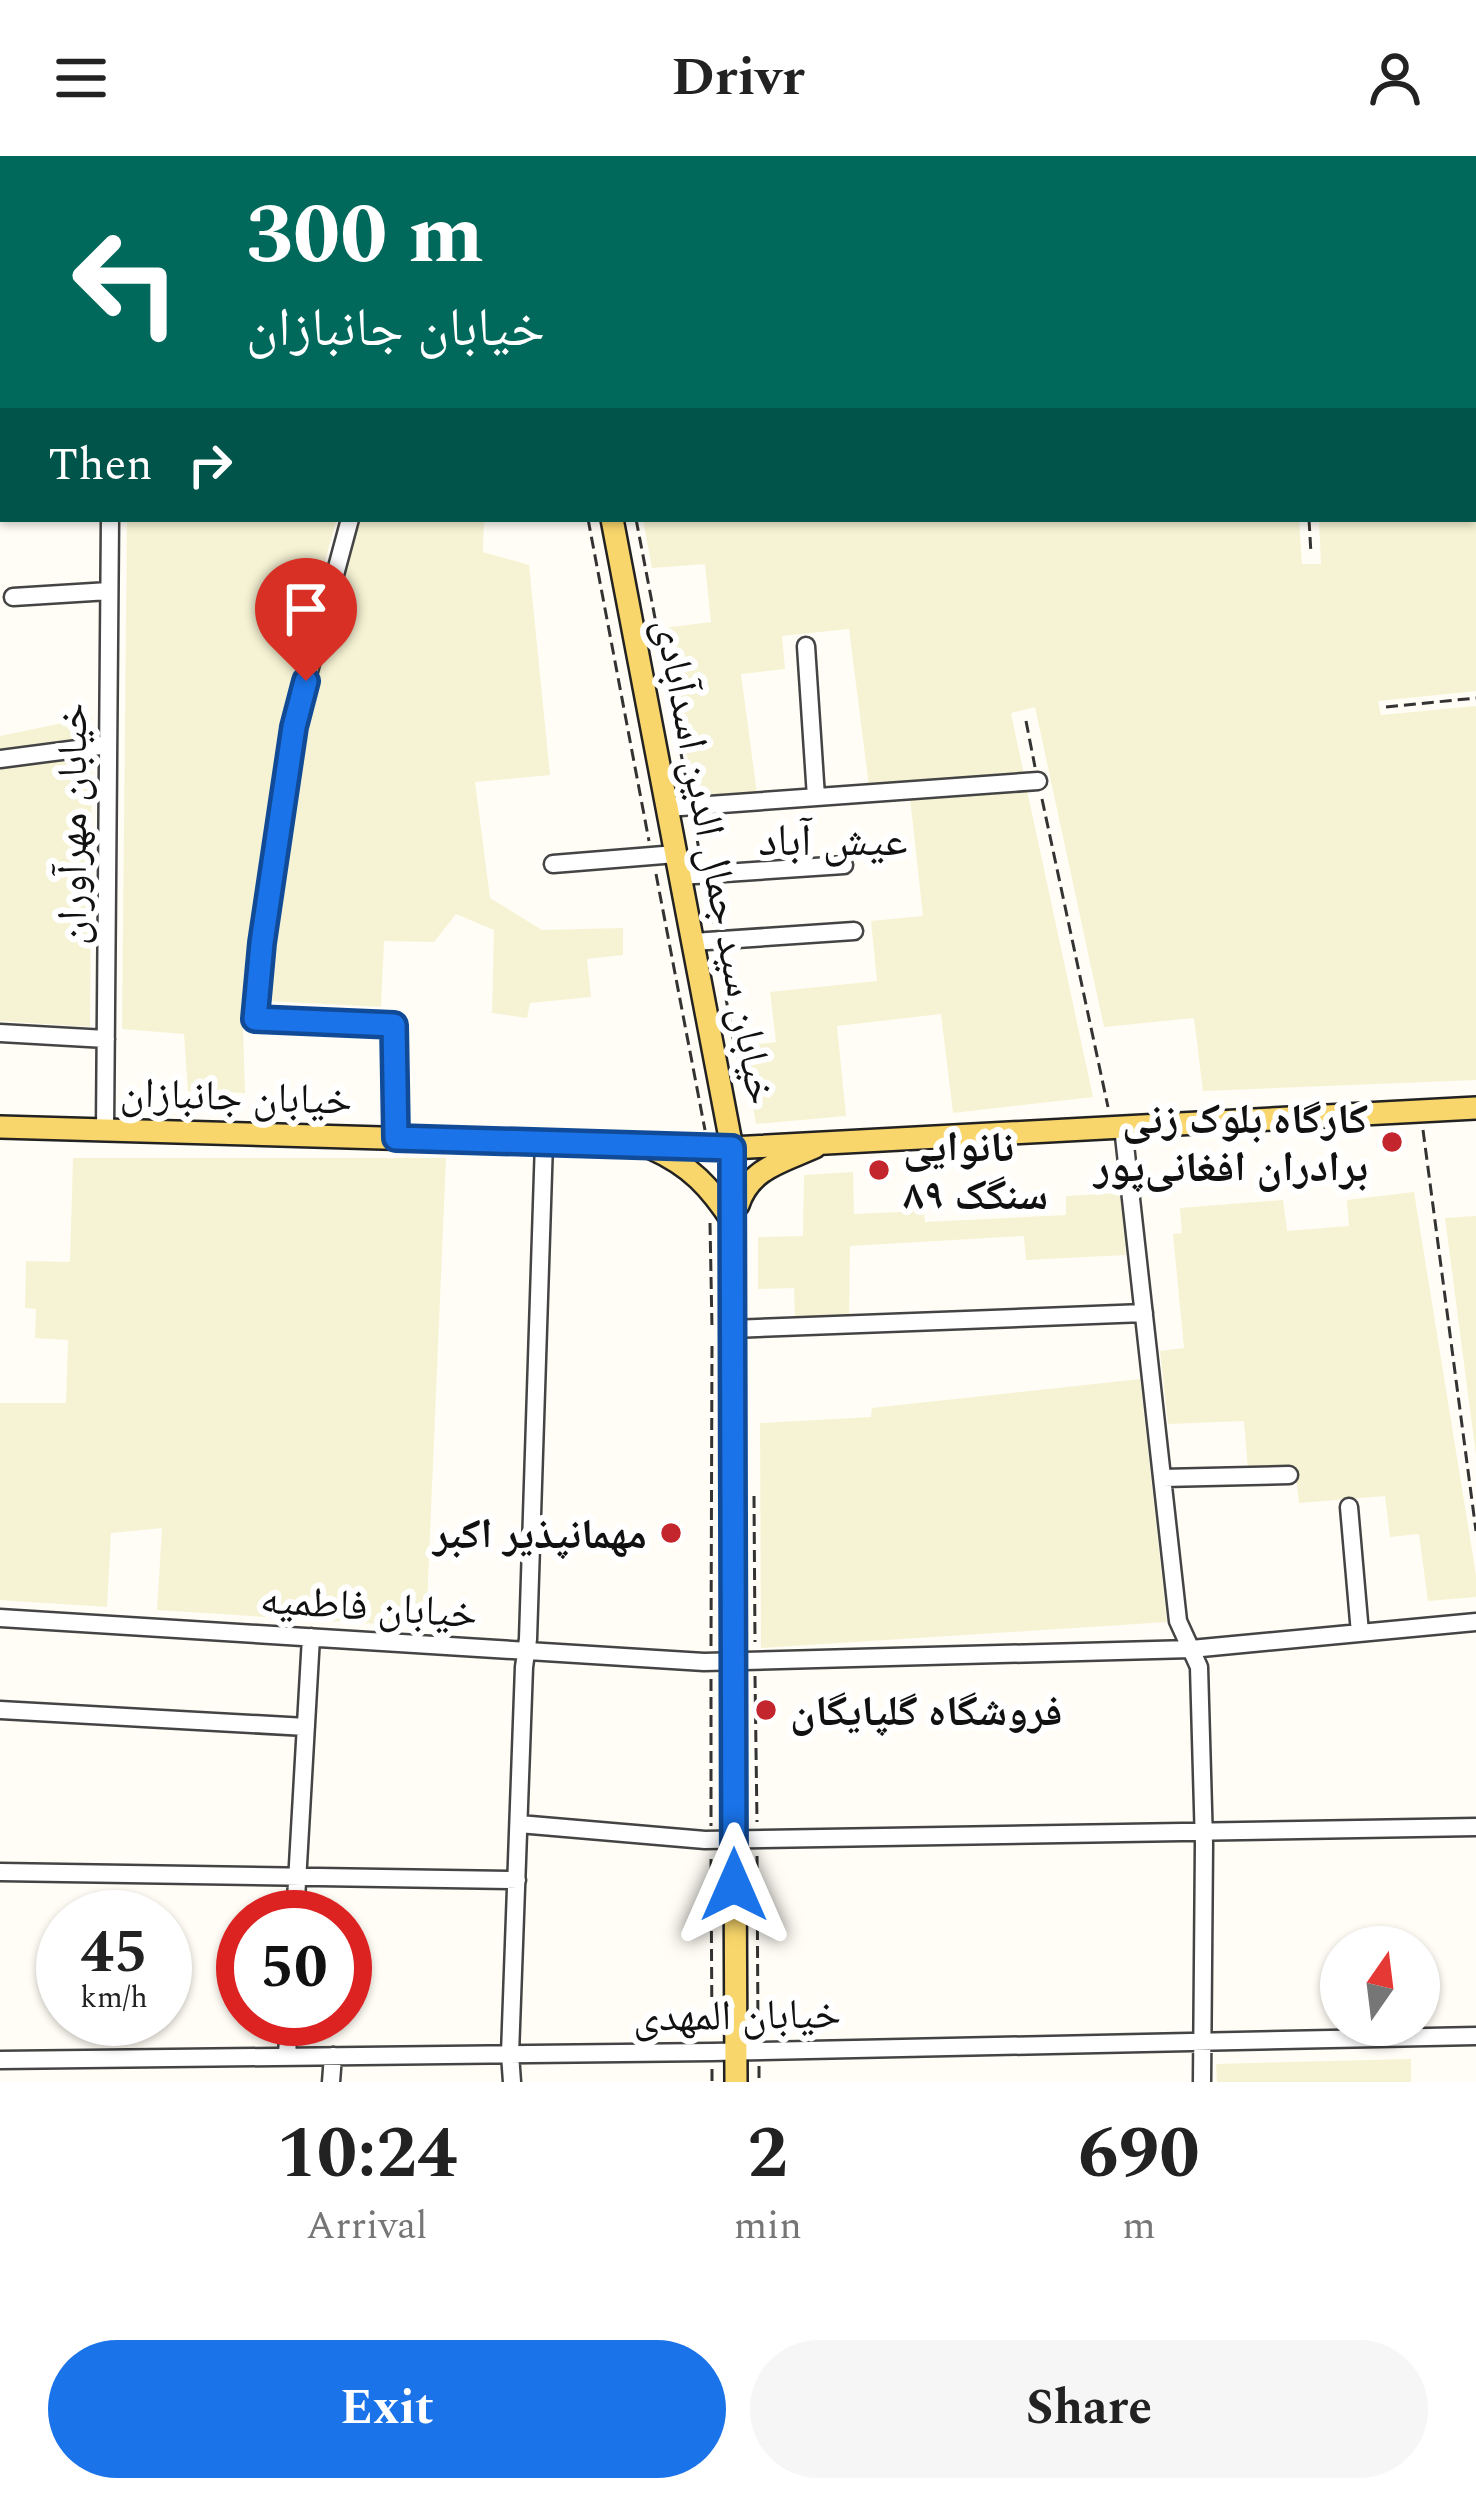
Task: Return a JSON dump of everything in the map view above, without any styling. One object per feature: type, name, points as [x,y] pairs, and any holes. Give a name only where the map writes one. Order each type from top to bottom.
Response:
[{"type":"main road","name":"خیابان سید جمال الدین اسدآبادی","points":[[613,522],[732,1148],[722,1662],[723,1839],[736,2082]]},
{"type":"main road","name":"خیابان جانبازان","points":[[0,1127],[732,1148],[1476,1108]]},
{"type":"main road","points":[[734,1222],[740,1198],[756,1174],[825,1143]]},
{"type":"main road","points":[[644,1145],[674,1158],[709,1186],[734,1222]]},
{"type":"street","name":"خیابان مهرآوران","points":[[105,1130],[110,522]]},
{"type":"street","points":[[349,522],[294,727],[255,1019],[394,1025],[396,1138]]},
{"type":"street","points":[[13,597],[109,591]]},
{"type":"street","points":[[806,646],[816,797]]},
{"type":"street","points":[[0,759],[108,745]]},
{"type":"street","points":[[667,808],[1038,782]]},
{"type":"street","points":[[553,864],[652,856],[678,865],[844,865]]},
{"type":"street","points":[[693,942],[854,931]]},
{"type":"street","points":[[0,1033],[106,1039]]},
{"type":"street","points":[[1118,1127],[1178,1621],[1199,1666],[1202,2082]]},
{"type":"street","points":[[512,2082],[544,1142]]},
{"type":"street","points":[[732,1330],[1144,1313]]},
{"type":"street","points":[[1162,1478],[1289,1475]]},
{"type":"street","points":[[1349,1507],[1360,1633]]},
{"type":"street","name":"خیابان فاطمیه","points":[[0,1618],[722,1662],[1191,1649],[1476,1622]]},
{"type":"street","points":[[296,1890],[310,1637]]},
{"type":"street","points":[[0,1710],[305,1727]]},
{"type":"street","points":[[519,1824],[723,1839],[1476,1827]]},
{"type":"street","points":[[0,1872],[517,1880]]},
{"type":"street","name":"خیابان المهدی","points":[[0,2060],[1476,2036]]},
{"type":"street","points":[[287,2056],[288,2046]]},
{"type":"street","points":[[332,2082],[333,2056]]},
{"type":"path","points":[[589,522],[708,1147]]},
{"type":"path","points":[[1309,522],[1311,554]]},
{"type":"path","points":[[1386,707],[1476,698]]},
{"type":"path","points":[[1026,722],[1118,1127]]},
{"type":"path","points":[[1421,1111],[1476,1531]]},
{"type":"path","points":[[709,1186],[723,1839],[712,2082]]},
{"type":"shaded area","points":[[127,522],[336,522],[289,707],[263,857],[243,1029],[245,1093],[188,1091],[184,1034],[122,1029]]},
{"type":"shaded area","points":[[360,522],[484,522],[483,552],[529,565],[550,775],[475,782],[490,898],[542,930],[623,928],[623,955],[587,959],[591,997],[530,1003],[527,1018],[492,1013],[494,930],[456,914],[434,942],[384,941],[381,1007],[269,1001],[301,731]]},
{"type":"shaded area","points":[[644,522],[1299,522],[1302,564],[1321,564],[1319,522],[1476,522],[1476,691],[1378,701],[1381,715],[1476,706],[1476,1080],[1203,1091],[1194,1018],[1104,1027],[1035,707],[1011,713],[1024,775],[869,786],[849,629],[782,636],[785,669],[741,674],[757,794],[695,798],[663,628],[711,622],[705,564],[652,568]]},
{"type":"shaded area","points":[[92,717],[90,1027],[0,1021],[0,736]]},
{"type":"shaded area","points":[[1027,790],[1093,1097],[953,1113],[941,1014],[837,1026],[846,1116],[756,1124],[742,1046],[776,1042],[770,992],[877,981],[871,921],[923,916],[910,798]]},
{"type":"shaded area","points":[[73,1158],[446,1158],[426,1627],[157,1610],[162,1528],[111,1533],[107,1607],[0,1600],[0,1403],[66,1403],[68,1340],[35,1338],[36,1309],[25,1308],[26,1261],[70,1262]]},
{"type":"shaded area","points":[[853,1172],[854,1214],[924,1211],[925,1222],[1066,1215],[1066,1196],[1120,1193],[1126,1255],[1026,1260],[1024,1236],[850,1246],[849,1315],[795,1317],[794,1288],[758,1289],[758,1237],[803,1236],[804,1175]]},
{"type":"shaded area","points":[[1414,1192],[1476,1597],[1428,1601],[1419,1534],[1390,1537],[1385,1496],[1299,1503],[1295,1468],[1248,1469],[1244,1421],[1168,1424],[1160,1351],[1184,1348],[1173,1234],[1182,1233],[1180,1208],[1283,1200],[1287,1231],[1349,1226],[1347,1200]]},
{"type":"shaded area","points":[[1476,1216],[1476,1455],[1445,1218]]},
{"type":"shaded area","points":[[1140,1379],[1167,1622],[761,1648],[760,1423],[871,1417],[872,1408]]},
{"type":"shaded area","points":[[1411,2059],[1411,2082],[1217,2082],[1216,2064]]},
{"type":"place","name":"کارگاه بلوک زنی برادران افغانی‌پور","points":[[1392,1142]]},
{"type":"place","name":"نانوایی ۸۹ سنگک","points":[[879,1170]]},
{"type":"place","name":"مهمانپذیر اکبر","points":[[671,1533]]},
{"type":"place","name":"فروشگاه گلپایگان","points":[[766,1710]]},
{"type":"district","name":"عیش آباد","points":[[833,839]]},
{"type":"route","points":[[306,681],[294,727],[255,1019],[394,1025],[396,1138],[732,1148],[734,1885]]}]
